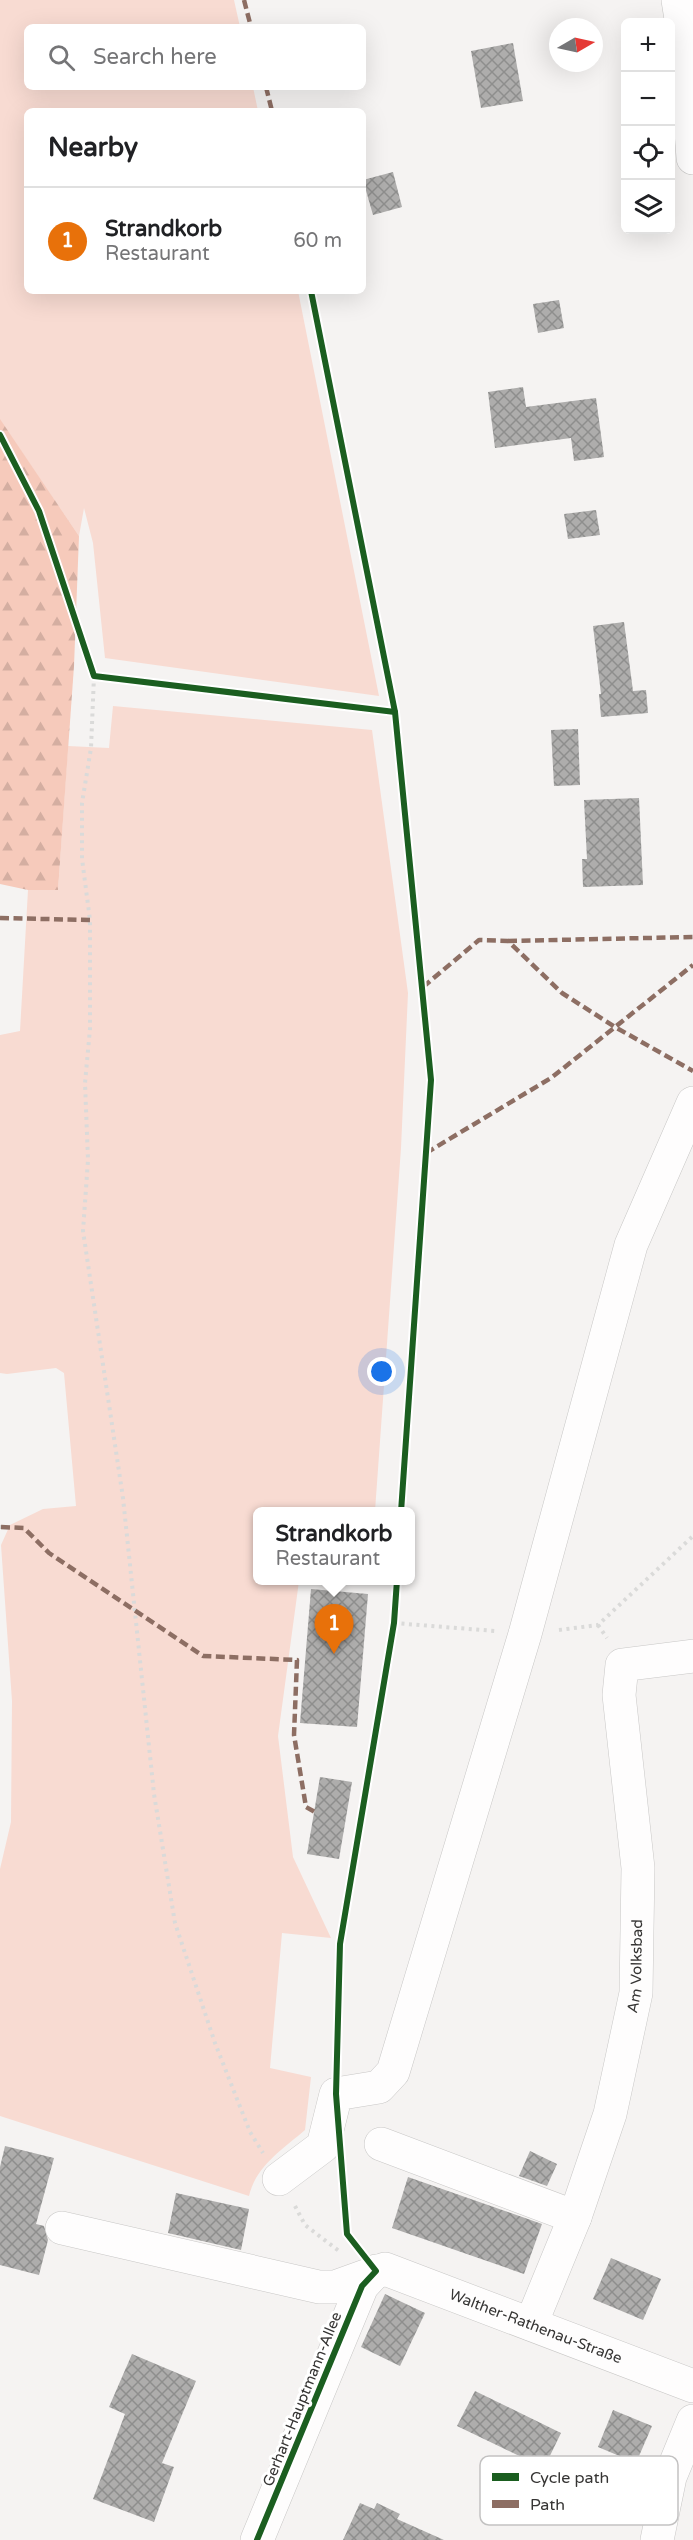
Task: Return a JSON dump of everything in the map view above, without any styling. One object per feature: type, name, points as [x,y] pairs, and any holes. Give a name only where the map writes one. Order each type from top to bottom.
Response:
[{"type":"street","points":[[678,0],[684,38],[693,158]]},
{"type":"street","points":[[279,2179],[323,2146],[336,2094],[380,2087],[393,2072],[525,1634],[630,1245],[693,1103]]},
{"type":"street","name":"Am Volksbad","points":[[531,2324],[575,2217],[610,2115],[636,1994],[638,1868],[619,1695],[622,1665],[693,1656]]},
{"type":"street","points":[[381,2144],[575,2217]]},
{"type":"street","points":[[62,2228],[319,2288],[335,2287],[376,2271]]},
{"type":"street","name":"Walther-Rathenau-Straße","points":[[376,2271],[385,2269],[398,2273],[693,2386]]},
{"type":"street","name":"Gerhart-Hauptmann-Allee","points":[[257,2540],[362,2286],[376,2271]]},
{"type":"street","points":[[678,2458],[693,2421]]},
{"type":"street","points":[[657,2540],[660,2525]]},
{"type":"path","points":[[94,676],[91,748],[82,803],[82,859],[90,920],[90,1029],[85,1083],[88,1160],[84,1231],[123,1498],[154,1794],[176,1923],[215,2043],[250,2132],[305,2225],[342,2254],[376,2271]]},
{"type":"shaded area","points":[[0,0],[234,0],[239,24],[24,24],[24,90],[254,90],[257,108],[24,108],[24,294],[299,294],[379,696],[105,658],[93,543],[84,508],[79,536],[0,420]]},
{"type":"shaded area","points":[[113,706],[372,730],[408,993],[401,1148],[375,1507],[253,1507],[253,1585],[298,1585],[278,1736],[293,1857],[331,1938],[282,1933],[270,2068],[311,2077],[305,2130],[279,2151],[264,2167],[249,2196],[0,2116],[0,1869],[11,1822],[12,1701],[1,1545],[10,1525],[43,1509],[76,1506],[64,1373],[56,1368],[0,1373],[0,1035],[20,1031],[28,890],[58,890],[68,746],[109,748]]},
{"type":"green space","points":[[0,419],[79,536],[74,666],[58,890],[28,890],[0,884]]},
{"type":"building","points":[[513,43],[523,101],[481,108],[471,51]]},
{"type":"building","points":[[393,172],[402,207],[373,215],[366,190],[366,179]]},
{"type":"building","points":[[559,300],[564,328],[538,333],[533,304]]},
{"type":"building","points":[[523,387],[526,407],[596,398],[604,457],[574,461],[571,438],[495,448],[488,392]]},
{"type":"building","points":[[596,510],[600,535],[568,539],[564,514]]},
{"type":"building","points":[[624,622],[633,691],[646,690],[648,713],[601,717],[599,694],[601,694],[593,626]]},
{"type":"building","points":[[578,729],[580,785],[554,786],[551,730]]},
{"type":"building","points":[[639,798],[643,885],[583,887],[582,859],[587,859],[584,800]]},
{"type":"building","points":[[311,1589],[368,1594],[357,1727],[300,1723]]},
{"type":"building","points":[[320,1777],[352,1782],[339,1859],[307,1854]]},
{"type":"building","points":[[5,2146],[54,2158],[36,2224],[44,2226],[48,2240],[39,2275],[0,2265],[0,2167]]},
{"type":"building","points":[[530,2151],[557,2164],[547,2186],[519,2176]]},
{"type":"building","points":[[408,2177],[542,2224],[524,2274],[392,2228]]},
{"type":"building","points":[[176,2193],[249,2209],[241,2250],[168,2233]]},
{"type":"building","points":[[611,2258],[661,2279],[643,2320],[593,2299]]},
{"type":"building","points":[[385,2294],[425,2313],[400,2366],[361,2347]]},
{"type":"building","points":[[132,2354],[196,2381],[162,2463],[174,2467],[154,2522],[93,2499],[125,2414],[109,2407]]},
{"type":"building","points":[[475,2391],[561,2433],[550,2456],[519,2456],[457,2426]]},
{"type":"building","points":[[613,2410],[652,2426],[639,2456],[619,2456],[598,2447]]},
{"type":"building","points":[[360,2503],[374,2509],[377,2503],[400,2514],[397,2519],[444,2540],[343,2540]]},
{"type":"marked path","points":[[244,0],[250,24]]},
{"type":"marked path","points":[[267,90],[271,108]]},
{"type":"marked path","points":[[0,918],[90,920]]},
{"type":"marked path","points":[[508,941],[693,937]]},
{"type":"marked path","points":[[423,987],[479,940],[508,941],[562,993],[615,1027],[693,1071]]},
{"type":"marked path","points":[[426,1153],[551,1078],[693,965]]},
{"type":"marked path","points":[[1,1527],[24,1528],[49,1553],[203,1656],[297,1660],[294,1735],[306,1807],[315,1812]]},
{"type":"cycle path","points":[[312,294],[395,712]]},
{"type":"cycle path","points":[[0,435],[39,511],[94,676],[395,712],[431,1080],[401,1507]]},
{"type":"cycle path","points":[[257,2540],[362,2286],[376,2271],[347,2234],[336,2094],[340,1944],[394,1623],[397,1585]]},
{"type":"place","name":"Strandkorb","points":[[334,1654]]}]
